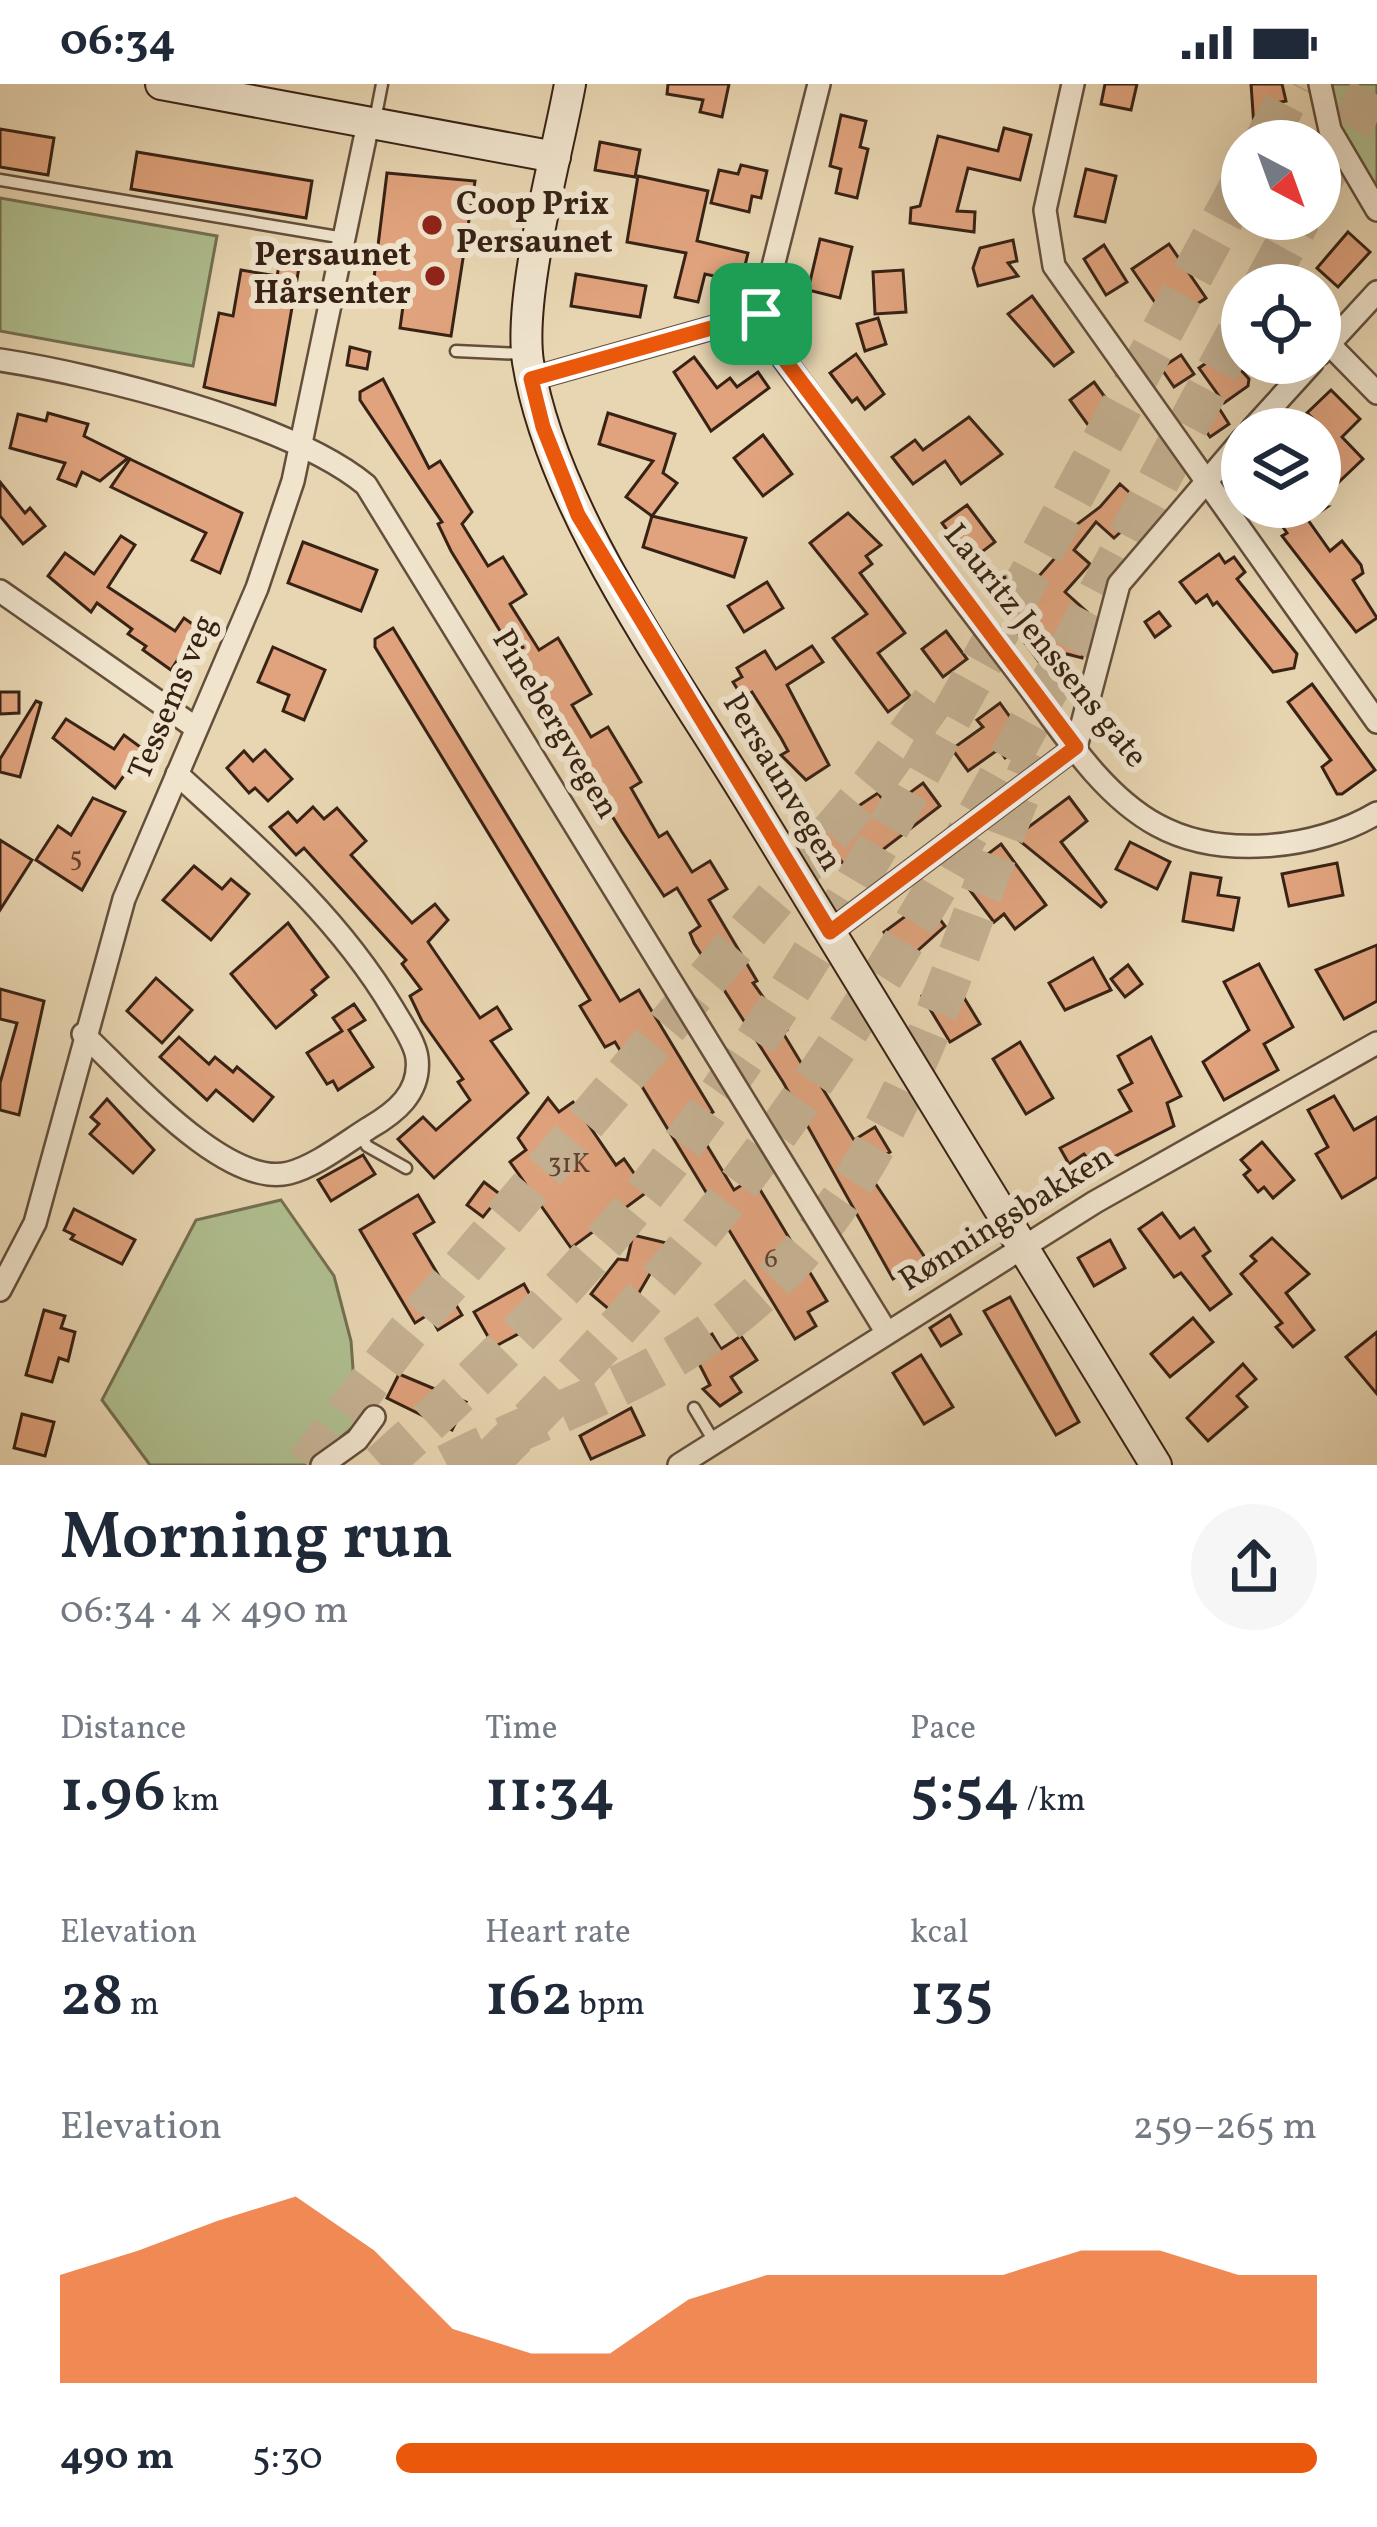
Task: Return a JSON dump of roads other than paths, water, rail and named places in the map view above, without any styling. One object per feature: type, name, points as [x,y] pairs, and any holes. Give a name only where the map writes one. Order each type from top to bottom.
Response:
[{"type":"street","points":[[161,84],[555,158]]},
{"type":"street","name":"Persaunvegen","points":[[570,84],[555,158],[529,366],[543,427],[578,515],[1156,1465]]},
{"type":"street","points":[[529,366],[761,314],[819,84]]},
{"type":"street","points":[[1072,84],[1045,210],[1046,245],[1080,308],[1377,722]]},
{"type":"street","points":[[1320,84],[1330,130],[1377,210]]},
{"type":"street","name":"Tessems veg","points":[[2,1279],[35,1222],[83,1034],[124,899],[257,588],[300,447],[372,120]]},
{"type":"street","points":[[1341,331],[1377,292]]},
{"type":"street","name":"Lauritz Jenssens gate","points":[[761,314],[766,335],[1076,747],[1138,812],[1160,827],[1208,841],[1281,844],[1327,835],[1377,813]]},
{"type":"street","name":"Pinebergvegen","points":[[0,360],[181,401],[300,447],[350,472],[377,498],[886,1333]]},
{"type":"street","points":[[1341,363],[1377,394]]},
{"type":"street","points":[[1271,408],[1293,384]]},
{"type":"street","points":[[830,932],[1076,747],[1119,584],[1221,463]]},
{"type":"street","points":[[0,591],[196,728]]},
{"type":"street","points":[[83,1034],[225,1162],[256,1174],[288,1173],[360,1134],[397,1112],[416,1084],[417,1056],[361,955],[314,899],[177,774]]},
{"type":"street","name":"Rønningsbakken","points":[[679,1465],[1022,1246],[1377,1043]]},
{"type":"street","points":[[322,1465],[357,1440],[374,1417]]},
{"type":"lane","points":[[372,120],[382,84]]},
{"type":"lane","points":[[0,180],[344,238]]},
{"type":"lane","points":[[456,351],[529,366]]},
{"type":"lane","points":[[360,1134],[367,1145],[406,1168]]},
{"type":"lane","points":[[694,1408],[715,1443]]},
{"type":"tunnel","points":[[1276,120],[1295,84]]},
{"type":"tunnel","points":[[1341,144],[1374,84]]},
{"type":"tunnel","points":[[381,1465],[493,1360],[598,1249],[663,1170],[750,1050],[904,799],[1221,222]]},
{"type":"tunnel","points":[[1275,264],[1289,240]]},
{"type":"tunnel","points":[[486,1465],[683,1253],[756,1162],[854,1021],[972,826],[1221,364]]},
{"type":"tunnel","points":[[307,1465],[405,1335],[874,782],[937,695]]},
{"type":"tunnel","points":[[447,1465],[614,1388],[709,1334],[776,1278],[830,1215],[875,1145],[912,1071],[1036,755]]},
{"type":"place","name":"Coop Prix Persaunet","points":[[432,225]]},
{"type":"place","name":"Persaunet Hårsenter","points":[[435,276]]}]
